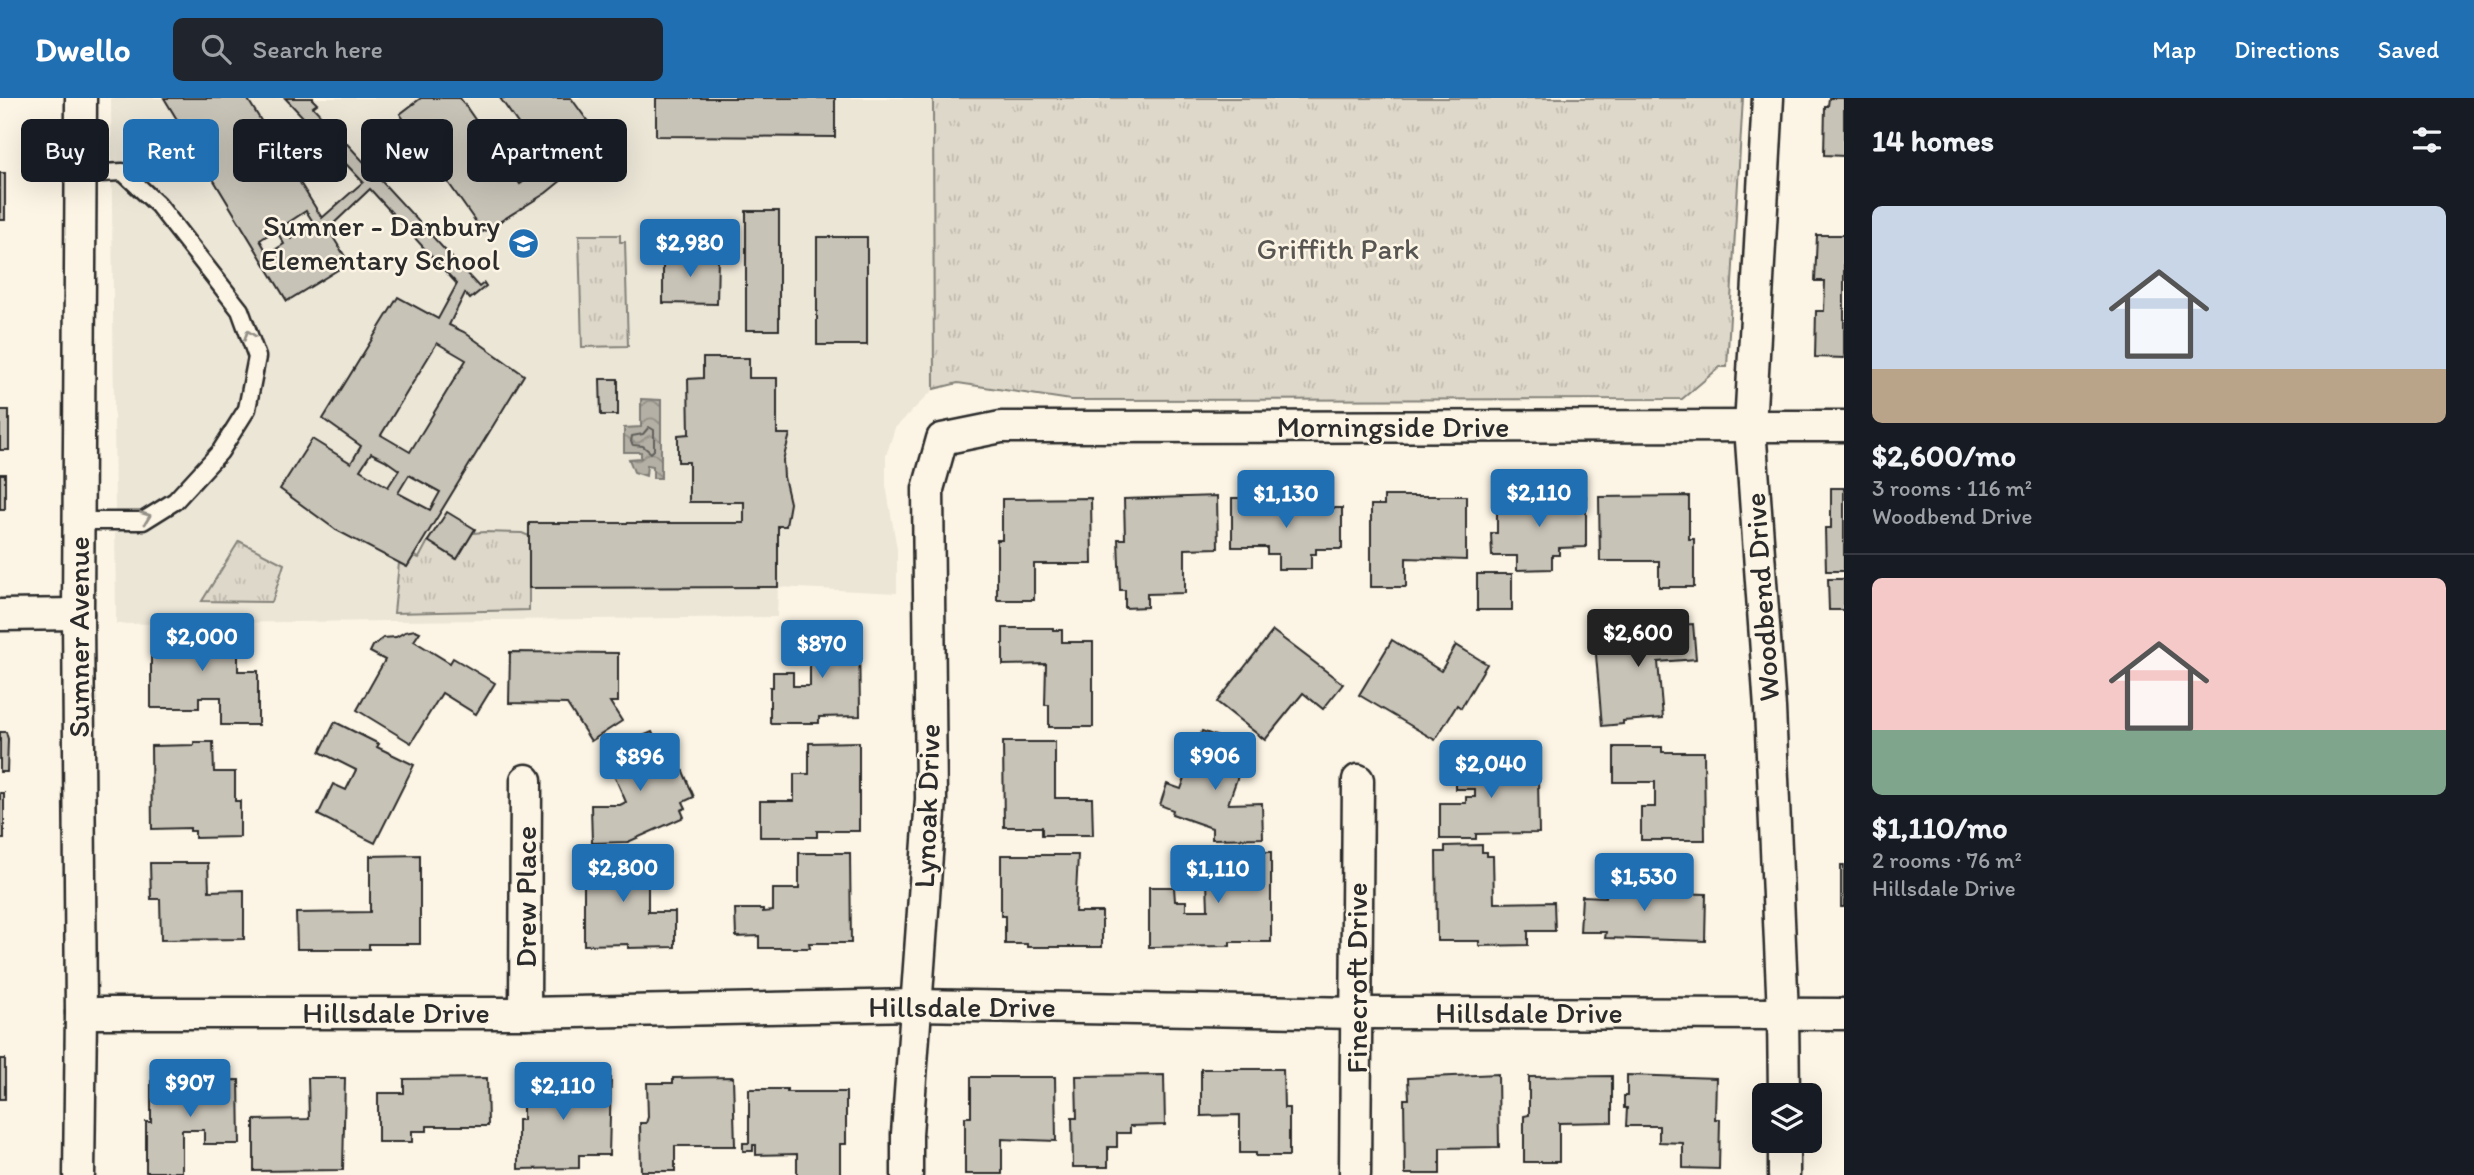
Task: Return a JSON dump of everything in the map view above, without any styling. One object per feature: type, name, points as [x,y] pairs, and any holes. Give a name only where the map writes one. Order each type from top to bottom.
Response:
[{"type":"street","name":"Sumner Avenue","points":[[81,98],[81,119]]},
{"type":"street","name":"Woodbend Drive","points":[[1768,98],[1751,427],[1766,632],[1783,1014],[1783,1083]]},
{"type":"street","name":"Sumner Avenue","points":[[79,1175],[80,182]]},
{"type":"street","name":"Morningside Drive","points":[[942,439],[1001,427],[1844,426]]},
{"type":"street","name":"Lynoak Drive","points":[[907,1175],[906,1134],[931,799],[928,489],[942,439]]},
{"type":"street","points":[[0,615],[78,614]]},
{"type":"street","name":"Drew Place","points":[[525,1013],[526,780]]},
{"type":"street","name":"Finecroft Drive","points":[[1356,1175],[1359,780]]},
{"type":"street","name":"Hillsdale Drive","points":[[81,1013],[525,1013],[916,1004],[1358,1013],[1844,1014]]},
{"type":"street","points":[[1784,1153],[1784,1175]]},
{"type":"lane","points":[[79,521],[143,521],[175,501],[220,452],[247,409],[257,357],[240,310],[158,205],[123,172],[109,173]]},
{"type":"shaded area","name":"Sumner - Danbury Elementary School","points":[[111,98],[933,98],[934,389],[895,428],[886,456],[886,485],[897,549],[897,593],[778,587],[777,617],[116,624]]},
{"type":"green space","name":"Griffith Park","points":[[933,98],[1743,98],[1727,367],[1720,367],[1682,399],[1071,400],[958,383],[934,389]]},
{"type":"green space","points":[[579,235],[620,235],[620,242],[625,242],[628,346],[582,347]]},
{"type":"green space","points":[[473,533],[522,533],[529,536],[529,610],[394,613],[399,563],[407,567],[414,556],[419,558],[428,541],[456,559]]},
{"type":"green space","points":[[239,541],[284,564],[272,602],[202,601]]},
{"type":"water","points":[[641,399],[661,400],[661,478],[653,478],[653,466],[647,465],[646,476],[634,472],[629,459],[641,458],[641,452],[624,452],[624,428],[641,427]]},
{"type":"building","points":[[164,98],[247,98],[260,119],[233,119],[233,182],[300,182],[322,218],[363,182],[382,182],[479,287],[484,283],[486,286],[470,299],[465,293],[449,325],[464,332],[524,375],[407,567],[336,530],[280,489],[312,439],[351,463],[361,446],[323,419],[398,297],[438,319],[457,284],[370,189],[328,229],[349,263],[287,301],[215,182],[219,182],[219,119],[177,119]],"holes":[[[306,211],[315,225],[291,239],[283,226]],[[276,230],[284,244],[268,254],[260,240]],[[437,343],[466,360],[410,452],[381,435]],[[371,453],[399,470],[388,487],[360,470]],[[409,475],[440,492],[430,510],[398,493]]]},
{"type":"building","points":[[285,98],[314,98],[312,99],[317,104],[313,107],[324,119],[303,119]]},
{"type":"building","points":[[421,98],[460,98],[475,119],[467,119],[467,182],[560,182],[483,232],[448,182],[453,182],[453,119],[404,119],[400,114]]},
{"type":"building","points":[[500,98],[571,98],[586,119],[515,119]]},
{"type":"building","points":[[656,98],[835,98],[835,137],[656,136]]},
{"type":"building","points":[[1829,98],[1844,98],[1844,156],[1824,155],[1825,106],[1828,106]]},
{"type":"building","points":[[347,144],[361,159],[361,180],[347,165]]},
{"type":"building","points":[[0,173],[5,173],[5,220],[0,220]]},
{"type":"building","points":[[746,211],[779,211],[779,330],[746,330]]},
{"type":"building","points":[[1817,235],[1844,235],[1844,358],[1815,357],[1816,311],[1824,311],[1825,281],[1815,281]]},
{"type":"building","points":[[817,237],[867,237],[867,345],[817,345]]},
{"type":"building","points":[[663,254],[718,254],[717,304],[663,303]]},
{"type":"building","points":[[703,358],[749,358],[749,378],[777,378],[777,434],[790,434],[783,460],[790,503],[786,526],[778,526],[778,587],[529,588],[529,523],[744,523],[744,502],[689,502],[689,462],[678,462],[678,435],[689,434],[688,379],[703,378]]},
{"type":"building","points":[[600,379],[618,379],[618,415],[601,415]]},
{"type":"building","points":[[0,410],[9,410],[9,450],[0,450]]},
{"type":"building","points":[[0,474],[5,474],[5,509],[0,509]]},
{"type":"building","points":[[1831,488],[1844,488],[1844,571],[1826,571],[1825,528],[1831,528]]},
{"type":"building","points":[[1217,496],[1218,548],[1185,549],[1185,593],[1147,594],[1147,607],[1125,608],[1125,590],[1120,590],[1118,539],[1125,539],[1124,499]]},
{"type":"building","points":[[1384,496],[1466,496],[1466,560],[1406,558],[1406,587],[1371,587],[1371,505],[1384,505]]},
{"type":"building","points":[[1586,496],[1586,547],[1559,548],[1559,555],[1552,555],[1552,569],[1517,570],[1517,556],[1492,556],[1491,533],[1497,533],[1497,497]]},
{"type":"building","points":[[1689,496],[1689,539],[1694,539],[1694,587],[1659,587],[1659,561],[1600,561],[1599,497]]},
{"type":"building","points":[[1091,498],[1092,564],[1034,564],[1034,600],[997,600],[997,540],[1002,540],[1002,499]]},
{"type":"building","points":[[1232,498],[1269,498],[1269,503],[1315,503],[1315,508],[1342,508],[1342,549],[1316,549],[1316,554],[1311,554],[1311,569],[1278,569],[1278,554],[1267,554],[1267,547],[1232,547]]},
{"type":"building","points":[[447,512],[475,529],[457,559],[428,541]]},
{"type":"building","points":[[1477,574],[1512,574],[1512,610],[1477,610]]},
{"type":"building","points":[[1828,579],[1844,579],[1844,610],[1829,610]]},
{"type":"building","points":[[1693,624],[1696,659],[1658,662],[1663,718],[1623,721],[1623,724],[1602,726],[1595,643],[1605,642],[1608,628]]},
{"type":"building","points":[[810,627],[859,627],[860,716],[819,717],[819,723],[770,723],[770,687],[773,687],[773,672],[793,672],[793,686],[810,686]]},
{"type":"building","points":[[151,628],[238,628],[238,671],[258,671],[258,725],[221,725],[221,697],[199,697],[199,708],[151,708]]},
{"type":"building","points":[[1003,628],[1053,628],[1062,630],[1062,642],[1093,642],[1093,727],[1049,727],[1049,705],[1045,705],[1046,664],[1003,665]]},
{"type":"building","points":[[415,630],[420,632],[414,641],[450,663],[453,658],[495,683],[476,714],[442,693],[411,743],[357,710],[385,660],[370,652],[373,646],[383,638],[396,637]]},
{"type":"building","points":[[1273,631],[1343,684],[1323,709],[1303,693],[1265,740],[1217,702]]},
{"type":"building","points":[[1392,640],[1441,671],[1456,645],[1487,664],[1461,708],[1457,705],[1435,740],[1359,695]]},
{"type":"building","points":[[510,652],[618,653],[618,702],[610,702],[622,721],[591,741],[567,704],[509,703]]},
{"type":"building","points":[[335,722],[414,765],[375,843],[318,815],[333,784],[346,790],[356,770],[320,752]]},
{"type":"building","points":[[1202,731],[1248,748],[1228,804],[1262,803],[1263,838],[1212,839],[1212,828],[1172,814],[1173,810],[1160,805],[1167,784],[1181,789]]},
{"type":"building","points":[[0,732],[6,732],[8,739],[7,772],[0,772]]},
{"type":"building","points":[[652,732],[672,776],[683,771],[694,797],[683,802],[686,808],[681,810],[684,817],[628,842],[592,843],[591,805],[620,805],[626,802],[604,752]]},
{"type":"building","points":[[194,742],[213,742],[214,772],[235,772],[235,801],[240,801],[240,837],[195,838],[195,831],[190,831],[190,828],[152,829],[151,746],[194,745]]},
{"type":"building","points":[[859,742],[859,831],[817,831],[817,837],[760,837],[760,801],[794,801],[794,774],[809,774],[809,743]]},
{"type":"building","points":[[1003,742],[1055,742],[1055,798],[1092,798],[1093,835],[1042,835],[1042,827],[1004,827]]},
{"type":"building","points":[[1614,747],[1662,747],[1662,752],[1704,752],[1705,840],[1641,840],[1641,807],[1655,807],[1655,782],[1614,782]]},
{"type":"building","points":[[1455,758],[1522,758],[1523,779],[1538,778],[1539,833],[1476,834],[1476,839],[1440,839],[1440,803],[1466,803],[1466,797],[1475,797],[1475,789],[1455,789]]},
{"type":"building","points":[[0,793],[4,793],[4,839],[0,839]]},
{"type":"building","points":[[1482,845],[1482,852],[1493,856],[1494,903],[1554,902],[1555,931],[1528,931],[1528,945],[1479,946],[1479,941],[1437,941],[1436,852],[1445,852],[1445,846]]},
{"type":"building","points":[[1206,852],[1271,852],[1271,942],[1230,942],[1230,946],[1149,947],[1149,887],[1174,887],[1175,901],[1186,901],[1186,910],[1208,910]]},
{"type":"building","points":[[799,853],[850,853],[851,943],[809,943],[810,948],[759,948],[759,936],[736,937],[735,909],[773,911],[773,889],[799,889]]},
{"type":"building","points":[[420,855],[420,944],[369,944],[369,949],[297,949],[296,913],[370,912],[370,856]]},
{"type":"building","points":[[584,855],[648,855],[648,912],[675,912],[675,947],[584,945]]},
{"type":"building","points":[[1001,855],[1078,855],[1075,912],[1102,912],[1102,947],[1027,947],[1027,944],[1005,944],[1005,916],[1001,916]]},
{"type":"building","points":[[150,863],[208,863],[209,891],[244,890],[244,939],[161,940],[160,899],[151,899]]},
{"type":"building","points":[[1841,865],[1844,865],[1844,907],[1841,907]]},
{"type":"building","points":[[1609,878],[1644,880],[1644,892],[1706,894],[1705,941],[1605,938],[1606,932],[1580,932],[1582,896],[1606,897]]},
{"type":"building","points":[[0,1059],[5,1059],[5,1099],[0,1099]]},
{"type":"building","points":[[1201,1069],[1283,1069],[1284,1108],[1289,1108],[1289,1156],[1240,1153],[1240,1115],[1201,1116]]},
{"type":"building","points":[[1498,1074],[1499,1147],[1440,1148],[1440,1174],[1405,1174],[1404,1099],[1409,1099],[1408,1078]]},
{"type":"building","points":[[1164,1075],[1165,1125],[1130,1126],[1130,1133],[1117,1133],[1117,1147],[1108,1147],[1108,1167],[1073,1167],[1072,1118],[1077,1118],[1076,1076]]},
{"type":"building","points":[[1627,1075],[1716,1078],[1715,1119],[1720,1119],[1719,1169],[1683,1168],[1683,1143],[1659,1142],[1659,1126],[1626,1126],[1627,1108],[1624,1108],[1624,1096],[1627,1096]]},
{"type":"building","points":[[1612,1076],[1612,1122],[1559,1123],[1559,1162],[1524,1162],[1524,1116],[1529,1115],[1529,1077]]},
{"type":"building","points":[[733,1077],[735,1146],[675,1146],[675,1171],[641,1171],[640,1123],[646,1123],[648,1117],[647,1083],[673,1083],[673,1078]]},
{"type":"building","points":[[971,1077],[1055,1077],[1056,1141],[1002,1139],[1002,1174],[965,1174],[965,1117],[971,1117]]},
{"type":"building","points":[[308,1078],[345,1078],[343,1170],[254,1171],[254,1120],[309,1119]]},
{"type":"building","points":[[487,1078],[488,1126],[427,1126],[427,1131],[412,1131],[412,1142],[378,1142],[378,1093],[404,1093],[404,1079]]},
{"type":"building","points":[[523,1078],[611,1078],[609,1155],[579,1155],[579,1168],[518,1169],[518,1120],[523,1120]]},
{"type":"building","points":[[239,1080],[240,1144],[204,1144],[204,1130],[182,1130],[182,1172],[146,1172],[146,1122],[151,1122],[151,1081]]},
{"type":"building","points":[[749,1089],[846,1092],[846,1144],[840,1144],[840,1175],[797,1175],[797,1154],[756,1155],[756,1145],[753,1145],[753,1151],[743,1151],[743,1143],[749,1143]]},
{"type":"place","name":"Sumner - Danbury Elementary School","points":[[523,243]]}]
